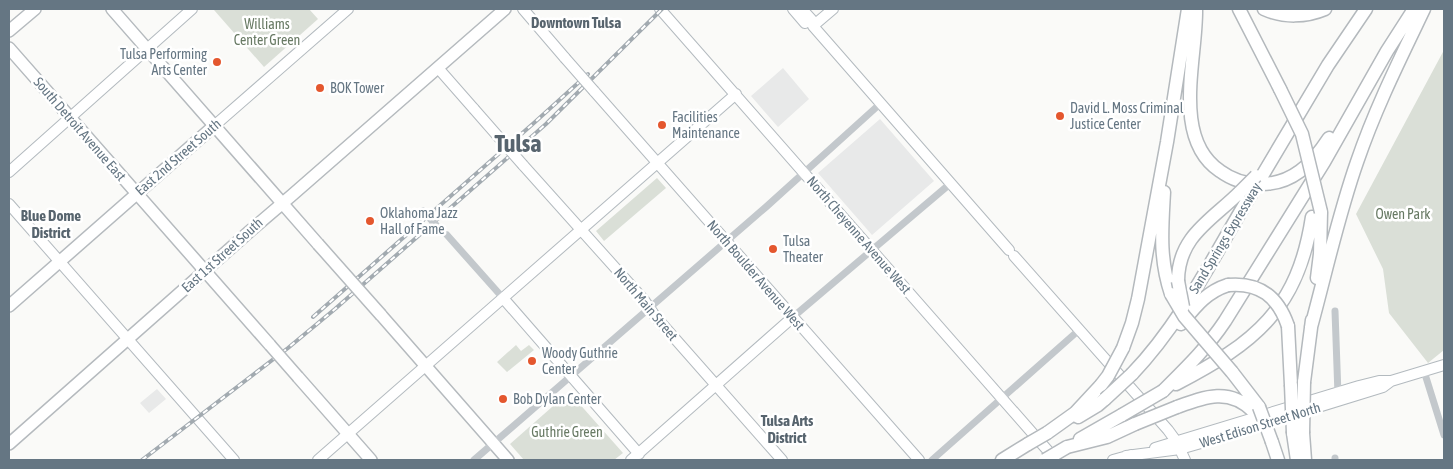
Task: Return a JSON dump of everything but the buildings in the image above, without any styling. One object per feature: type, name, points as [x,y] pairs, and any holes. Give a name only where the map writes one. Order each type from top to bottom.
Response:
[{"type":"highway","points":[[1002,460],[1047,434],[1075,413],[1108,376],[1123,348],[1135,311],[1167,142],[1188,9]]},
{"type":"highway","points":[[1196,9],[1190,117],[1195,140],[1204,156],[1216,169],[1225,175],[1252,184],[1268,184],[1288,178],[1305,168],[1316,156],[1414,9]]},
{"type":"highway","points":[[1264,9],[1294,16],[1312,14],[1323,10]]},
{"type":"highway","name":"Sand Springs Expressway","points":[[1047,434],[1098,405],[1151,354],[1178,316],[1246,193],[1272,159],[1342,43],[1366,9]]},
{"type":"highway","points":[[1298,383],[1340,218],[1357,162],[1384,94],[1424,9]]},
{"type":"highway","points":[[1241,12],[1302,134],[1307,151],[1317,215],[1320,254],[1311,327]]},
{"type":"highway","points":[[1162,391],[1195,360],[1212,340],[1324,162],[1387,51]]},
{"type":"highway","points":[[1167,142],[1161,251],[1170,294],[1184,316],[1259,407],[1278,460]]},
{"type":"highway","points":[[1196,329],[1181,301],[1178,281],[1181,258],[1193,236],[1246,193]]},
{"type":"highway","points":[[1044,460],[1162,391],[1206,368],[1234,351],[1253,336],[1269,320],[1285,298],[1297,276],[1317,215]]},
{"type":"highway","points":[[1132,374],[1157,353],[1201,300],[1214,291],[1228,285],[1250,286],[1265,293],[1277,304],[1288,326],[1298,383],[1297,460]]},
{"type":"highway","points":[[1067,447],[1107,437],[1177,407],[1201,398],[1215,396],[1224,396],[1238,400],[1249,407],[1259,418],[1272,442]]},
{"type":"highway","points":[[1298,433],[1305,460]]},
{"type":"main road","points":[[9,32],[35,9]]},
{"type":"main road","points":[[112,9],[508,460]]},
{"type":"main road","name":"East 1st Street South","points":[[9,444],[128,340],[204,270],[505,9]]},
{"type":"main road","name":"South Detroit Avenue East","points":[[9,48],[371,460]]},
{"type":"main road","name":"East 2nd Street South","points":[[9,306],[214,126]]},
{"type":"street","points":[[9,172],[192,9]]},
{"type":"street","name":"East 2nd Street South","points":[[214,126],[348,9]]},
{"type":"street","name":"North Boulder Avenue West","points":[[523,9],[919,460]]},
{"type":"street","points":[[793,9],[807,24],[813,26],[1168,430],[1185,460]]},
{"type":"street","points":[[802,9],[812,20],[813,26]]},
{"type":"street","points":[[813,26],[833,9]]},
{"type":"street","name":"North Cheyenne Avenue West","points":[[661,10],[1056,460]]},
{"type":"street","name":"North Main Street","points":[[438,68],[644,300],[782,460]]},
{"type":"street","points":[[318,460],[736,94]]},
{"type":"street","points":[[474,460],[650,308],[881,103]]},
{"type":"street","points":[[447,235],[571,376],[638,458],[716,384],[951,183]]},
{"type":"street","points":[[9,204],[234,460]]},
{"type":"street","points":[[423,211],[436,225]]},
{"type":"street","points":[[1335,311],[1338,397]]},
{"type":"street","points":[[932,460],[1080,330]]},
{"type":"street","points":[[1441,366],[1444,359]]},
{"type":"street","name":"West Edison Street North","points":[[1113,460],[1178,445],[1338,397],[1383,387],[1391,381],[1441,366]]},
{"type":"street","points":[[1424,371],[1444,435]]},
{"type":"shaded area","points":[[783,68],[809,99],[778,127],[751,96]]},
{"type":"shaded area","points":[[880,119],[934,181],[872,235],[818,173]]},
{"type":"shaded area","points":[[157,389],[166,399],[149,413],[140,403]]},
{"type":"green space","name":"Williams Center Green","points":[[215,9],[309,9],[318,19],[264,67]]},
{"type":"green space","name":"Owen Park","points":[[1444,50],[1444,350],[1428,363],[1389,313],[1383,269],[1356,214]]},
{"type":"green space","points":[[657,178],[666,188],[604,241],[596,231]]},
{"type":"green space","points":[[516,345],[521,351],[529,345],[534,350],[507,372],[497,362]]},
{"type":"green space","name":"Guthrie Green","points":[[569,392],[623,453],[614,460],[524,460],[510,444]]},
{"type":"railway","points":[[142,460],[288,348],[335,309],[546,124],[662,9]]},
{"type":"railway","points":[[313,317],[588,74]]},
{"type":"place","name":"Tulsa Performing Arts Center","points":[[217,62]]},
{"type":"place","name":"BOK Tower","points":[[320,88]]},
{"type":"place","name":"David L. Moss Criminal Justice Center","points":[[1060,116]]},
{"type":"place","name":"Facilities Maintenance","points":[[662,125]]},
{"type":"place","name":"Oklahoma Jazz Hall of Fame","points":[[370,221]]},
{"type":"place","name":"Tulsa Theater","points":[[773,249]]},
{"type":"place","name":"Woody Guthrie Center","points":[[532,361]]},
{"type":"place","name":"Bob Dylan Center","points":[[503,399]]},
{"type":"district","name":"Downtown Tulsa","points":[[576,23]]},
{"type":"district","name":"Tulsa","points":[[518,144]]},
{"type":"district","name":"Blue Dome District","points":[[51,224]]},
{"type":"district","name":"Tulsa Arts District","points":[[787,430]]}]
